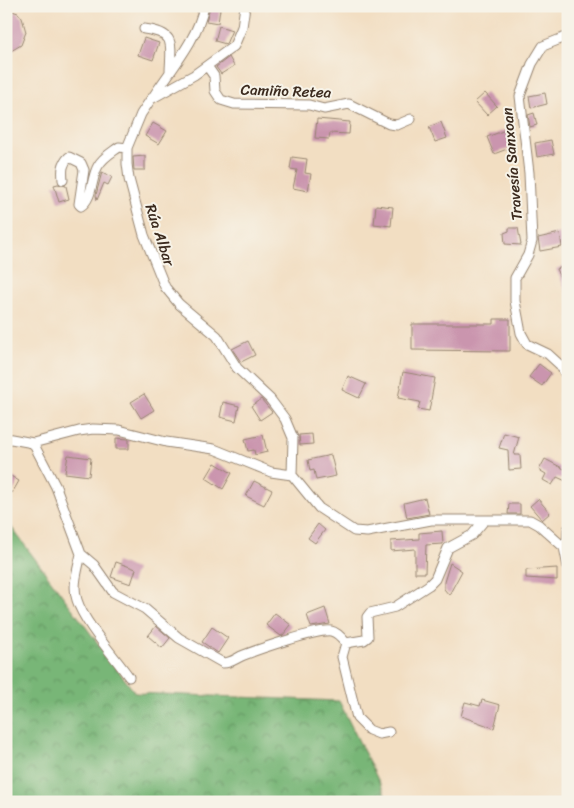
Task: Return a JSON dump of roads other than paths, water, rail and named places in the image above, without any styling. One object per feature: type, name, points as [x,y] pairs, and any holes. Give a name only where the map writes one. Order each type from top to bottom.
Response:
[{"type":"street","name":"Rúa Albar","points":[[204,6],[202,17],[186,48],[142,114],[127,148],[129,179],[144,235],[161,280],[178,304],[217,336],[237,368],[270,399],[285,420],[293,438],[292,475]]},
{"type":"street","points":[[151,99],[208,66],[234,46],[242,27],[245,6]]},
{"type":"street","points":[[144,29],[161,31],[168,36],[171,44],[170,71]]},
{"type":"street","name":"Travesía Sanxoan","points":[[568,36],[543,46],[532,64],[520,96],[529,173],[532,241],[528,255],[515,278],[515,301],[522,333],[527,344],[548,354],[560,365],[568,378]]},
{"type":"street","name":"Camiño Retea","points":[[208,66],[214,76],[216,91],[221,100],[234,104],[276,106],[308,104],[324,109],[349,104],[389,124],[397,125],[411,119]]},
{"type":"street","points":[[63,180],[63,164],[69,157],[81,163],[84,170],[79,204],[81,206],[90,192],[98,166],[105,157],[119,147],[127,148]]},
{"type":"street","points":[[6,438],[33,443],[93,428],[119,430],[166,442],[214,449],[272,472],[292,475],[319,508],[354,531],[367,532],[431,520],[483,522],[530,520],[539,525],[566,549]]},
{"type":"street","points":[[33,443],[56,487],[81,554],[94,565],[113,592],[145,609],[179,638],[222,663],[231,663],[242,656],[301,637],[330,631],[339,635],[346,643]]},
{"type":"street","points":[[346,643],[364,640],[368,637],[367,617],[370,613],[395,607],[429,585],[435,579],[448,548],[472,535],[483,522]]},
{"type":"street","points":[[568,529],[564,559],[568,566]]},
{"type":"street","points":[[81,554],[75,581],[76,600],[84,615],[129,677]]},
{"type":"street","points":[[346,643],[342,658],[357,718],[369,730],[379,734],[389,732]]}]
